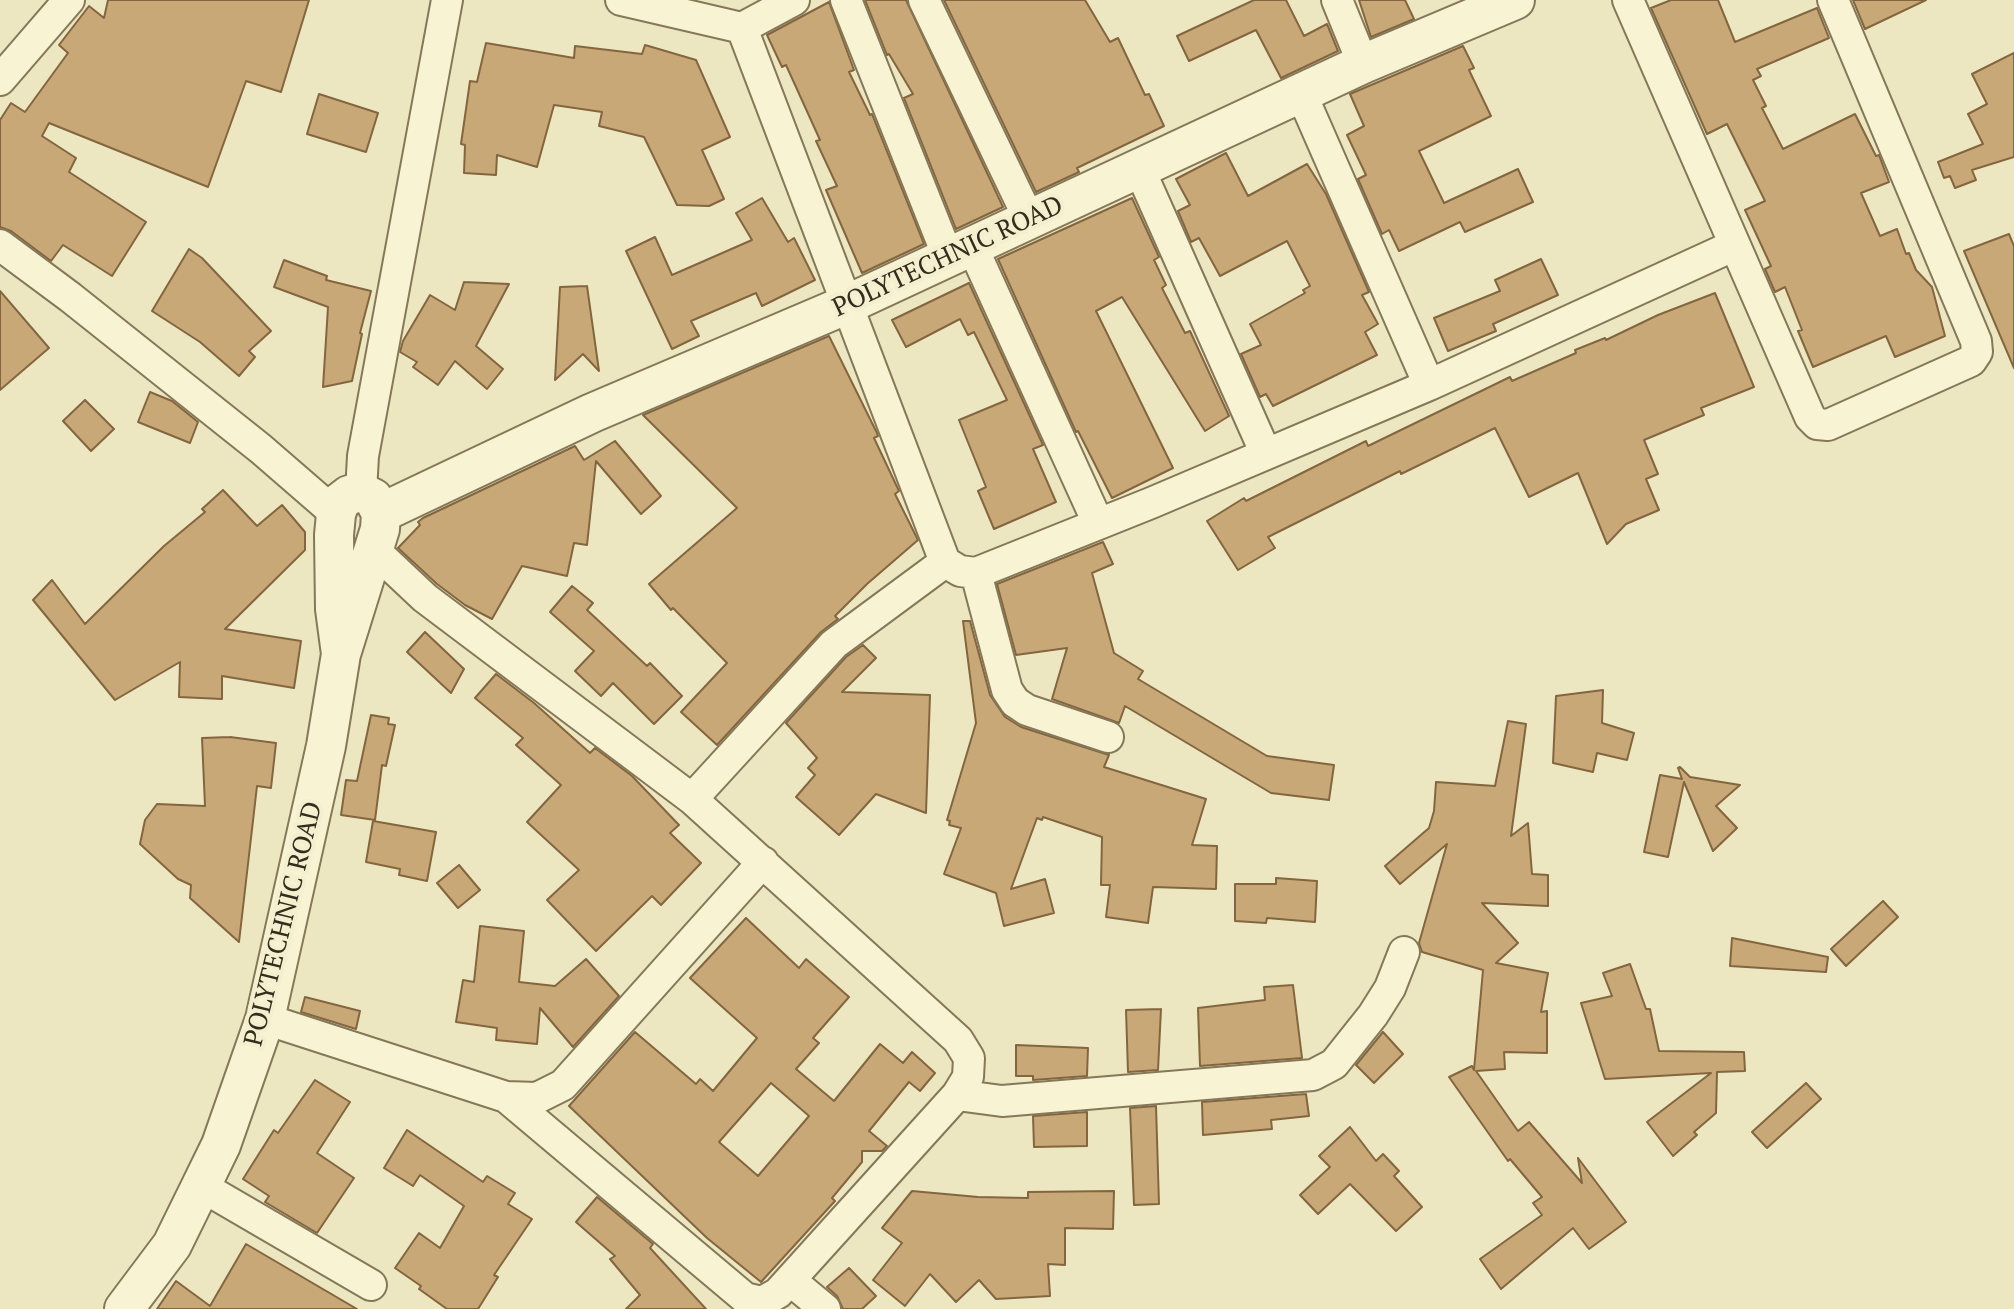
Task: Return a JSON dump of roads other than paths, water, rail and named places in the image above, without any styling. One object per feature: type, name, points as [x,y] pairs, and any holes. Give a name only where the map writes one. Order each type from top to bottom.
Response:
[{"type":"street","points":[[0,80],[69,0]]},
{"type":"street","points":[[0,245],[249,440],[359,506],[363,456],[447,0]]},
{"type":"street","points":[[621,0],[742,28],[794,0]]},
{"type":"street","points":[[846,0],[960,252],[1098,523]]},
{"type":"street","points":[[924,0],[1029,219]]},
{"type":"street","points":[[1337,0],[1363,64]]},
{"type":"street","name":"POLYTECHNIC ROAD","points":[[341,654],[335,609],[334,535],[359,506],[592,413],[848,304],[1363,64],[1515,0]]},
{"type":"street","points":[[1628,0],[1810,417],[1817,424],[1828,425],[1971,361],[1977,352],[1976,341],[1833,0]]},
{"type":"street","points":[[742,28],[945,562],[960,571],[976,573],[1266,454],[1429,385],[1735,245]]},
{"type":"street","points":[[1301,93],[1429,385]]},
{"type":"street","points":[[1139,168],[1266,454]]},
{"type":"street","name":"POLYTECHNIC ROAD","points":[[124,1309],[172,1245],[221,1145],[265,1019],[326,746],[341,654],[374,550],[359,506]]},
{"type":"street","points":[[374,550],[425,598],[692,799],[958,1040],[969,1058],[968,1077],[957,1095],[778,1293],[762,1302],[745,1298],[506,1097]]},
{"type":"street","points":[[692,799],[834,644],[945,562]]},
{"type":"street","points":[[976,573],[1007,690],[1015,702],[1027,710],[1108,737]]},
{"type":"street","points":[[265,1019],[506,1097],[537,1098],[563,1085],[763,862]]},
{"type":"street","points":[[957,1095],[1002,1101],[1313,1075],[1334,1064],[1373,1015],[1390,988],[1404,952]]},
{"type":"street","points":[[201,1186],[371,1285]]},
{"type":"street","points":[[790,1280],[825,1309]]}]
